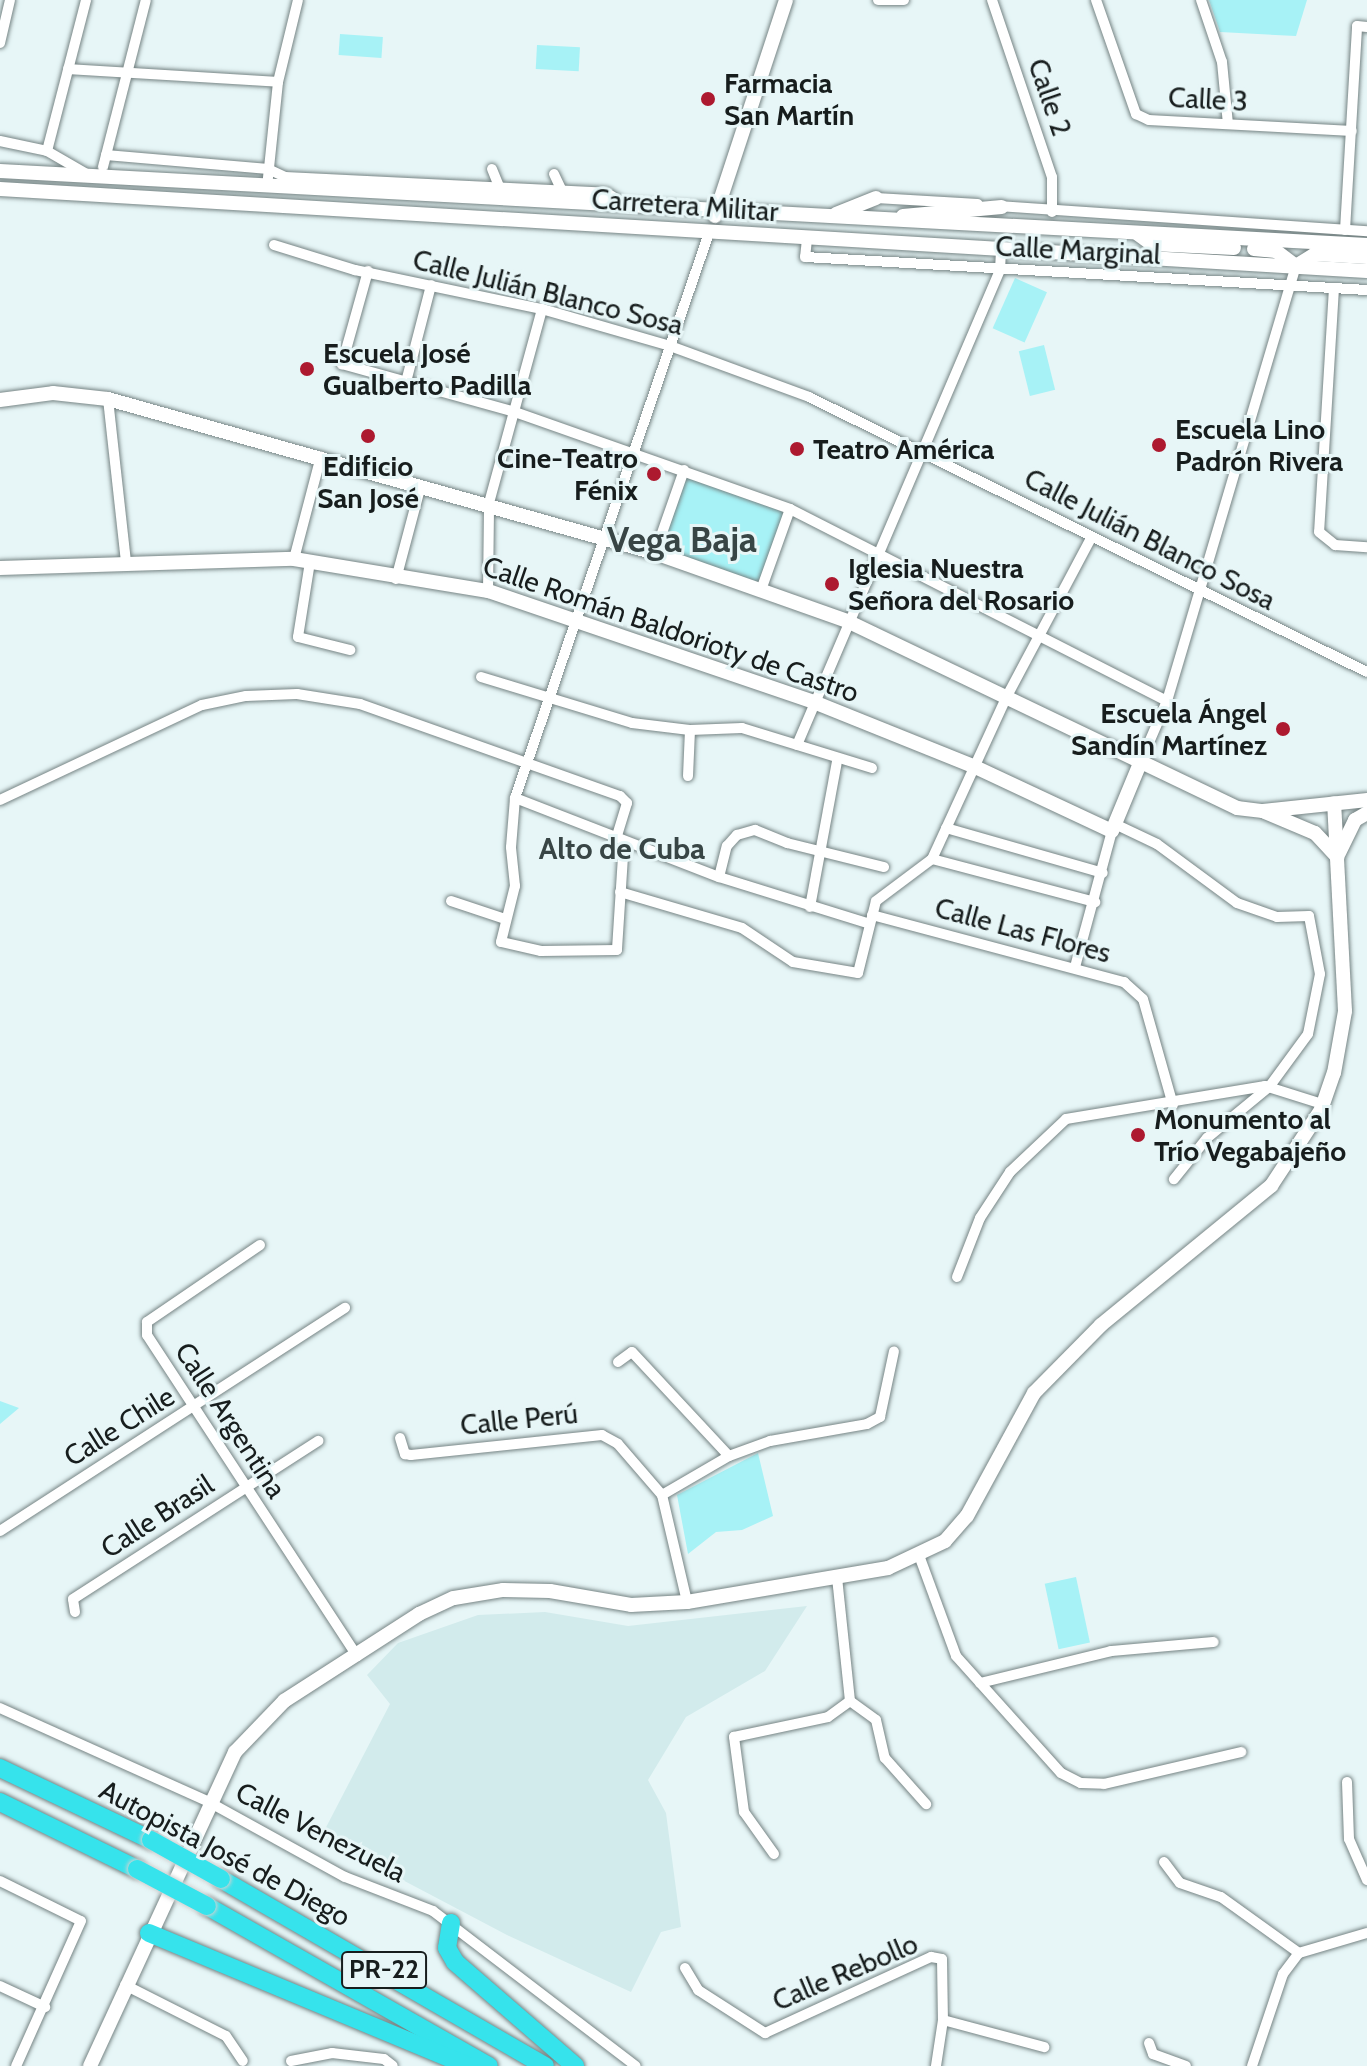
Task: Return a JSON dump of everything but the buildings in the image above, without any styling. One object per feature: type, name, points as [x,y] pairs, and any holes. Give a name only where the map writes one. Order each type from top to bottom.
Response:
[{"type":"highway","name":"Autopista José de Diego","points":[[0,1768],[151,1840],[545,2066]]},
{"type":"highway","name":"Autopista José de Diego","points":[[0,1802],[207,1906],[489,2066]]},
{"type":"highway","points":[[451,1923],[447,1948],[455,1962],[575,2066]]},
{"type":"highway","points":[[149,1933],[468,2066]]},
{"type":"street","points":[[0,43],[10,0]]},
{"type":"street","points":[[47,151],[86,0]]},
{"type":"street","points":[[0,141],[47,151],[98,172],[106,155],[146,0]]},
{"type":"street","points":[[267,187],[278,82],[298,0]]},
{"type":"street","points":[[0,800],[172,717],[257,695],[297,694],[360,704],[528,762],[620,796],[627,803],[620,840],[617,950],[541,951],[501,942],[515,886],[511,847],[515,798],[528,762],[552,700],[608,539],[786,0]]},
{"type":"street","points":[[878,0],[904,0]]},
{"type":"street","name":"Calle 2","points":[[992,0],[1052,177],[1052,212]]},
{"type":"street","name":"Calle 3","points":[[1096,0],[1136,114],[1149,120],[1352,131]]},
{"type":"street","points":[[1201,0],[1222,62],[1228,124]]},
{"type":"street","points":[[1345,230],[1357,26],[1367,27]]},
{"type":"street","points":[[68,69],[278,82]]},
{"type":"street","points":[[106,155],[268,169],[285,177],[607,193],[627,206]]},
{"type":"street","points":[[492,169],[500,189]]},
{"type":"street","name":"Carretera Militar","points":[[0,171],[98,172],[267,187],[1367,245]]},
{"type":"street","points":[[554,174],[562,191]]},
{"type":"street","name":"Carretera Militar","points":[[0,189],[434,212],[709,233],[1367,271]]},
{"type":"street","points":[[814,218],[864,206],[876,198]]},
{"type":"street","name":"Calle Marginal","points":[[876,198],[1367,231]]},
{"type":"street","points":[[895,221],[908,212],[1002,207]]},
{"type":"street","points":[[1137,233],[1152,244],[1276,251],[1296,266]]},
{"type":"street","name":"Calle Marginal","points":[[807,239],[805,257],[1367,290]]},
{"type":"street","name":"Calle Julián Blanco Sosa","points":[[274,245],[368,271],[542,309],[670,346],[809,397],[922,450],[1199,593],[1367,672]]},
{"type":"street","points":[[797,745],[875,554],[1000,270],[1001,250]]},
{"type":"street","points":[[1075,967],[1114,828],[1167,701],[1296,266],[1315,254],[1367,257]]},
{"type":"street","points":[[368,271],[342,364],[512,411],[637,452],[790,509],[1167,701]]},
{"type":"street","points":[[406,382],[431,285]]},
{"type":"street","points":[[1334,288],[1319,532],[1335,545],[1364,546]]},
{"type":"street","points":[[488,591],[489,503],[542,309]]},
{"type":"street","points":[[0,400],[53,393],[108,399],[489,503],[655,553],[847,621],[1237,808],[1263,811],[1367,800]]},
{"type":"street","points":[[108,399],[126,563]]},
{"type":"street","points":[[294,559],[321,456]]},
{"type":"street","points":[[655,553],[684,470]]},
{"type":"street","points":[[396,579],[421,485]]},
{"type":"street","points":[[761,590],[790,509]]},
{"type":"street","points":[[620,892],[742,928],[793,962],[858,973],[876,901],[932,859],[1006,698],[1091,538]]},
{"type":"street","name":"Calle Román Baldorioty de Castro","points":[[0,568],[294,559],[396,579],[488,591],[814,702],[973,766],[1114,828]]},
{"type":"street","points":[[310,562],[298,637],[350,650]]},
{"type":"street","points":[[481,677],[632,723],[690,730],[742,728],[837,761],[872,768]]},
{"type":"street","points":[[688,776],[690,730]]},
{"type":"street","points":[[810,907],[837,761]]},
{"type":"street","name":"Calle Las Flores","points":[[515,798],[719,877],[810,907],[1075,967],[1124,982],[1143,999],[1173,1105]]},
{"type":"street","points":[[90,2066],[209,1802],[253,1729],[284,1701],[419,1614],[454,1598],[503,1590],[550,1591],[631,1605],[687,1602],[837,1577],[920,1558],[945,1541],[967,1516],[1034,1393],[1101,1325],[1271,1186],[1322,1104],[1334,1073],[1345,1011],[1334,803]]},
{"type":"street","points":[[1263,811],[1315,833],[1337,857]]},
{"type":"street","points":[[1337,857],[1355,820],[1367,813]]},
{"type":"street","points":[[946,828],[1103,873]]},
{"type":"street","points":[[1114,828],[1157,844],[1237,903],[1277,917],[1309,916],[1320,974],[1308,1034],[1269,1087],[1207,1138],[1174,1179]]},
{"type":"street","points":[[719,877],[727,846],[737,835],[755,830],[884,867]]},
{"type":"street","points":[[932,859],[1095,902]]},
{"type":"street","points":[[451,901],[505,919]]},
{"type":"street","points":[[957,1277],[980,1218],[1010,1172],[1066,1119],[1173,1105],[1269,1087],[1322,1104]]},
{"type":"street","name":"Calle Argentina","points":[[260,1245],[147,1322],[147,1335],[357,1656]]},
{"type":"street","name":"Calle Chile","points":[[0,1531],[345,1308]]},
{"type":"street","points":[[662,1495],[729,1456],[770,1441],[867,1424],[880,1417],[894,1351]]},
{"type":"street","points":[[618,1362],[632,1352],[729,1456]]},
{"type":"street","name":"Calle Perú","points":[[400,1438],[405,1454],[411,1455],[602,1435],[618,1444],[662,1495],[687,1602]]},
{"type":"street","name":"Calle Brasil","points":[[75,1612],[73,1599],[318,1441]]},
{"type":"street","points":[[920,1558],[956,1656],[1061,1773],[1081,1783],[1104,1784],[1241,1752]]},
{"type":"street","points":[[837,1577],[850,1701],[876,1720],[885,1758],[926,1804]]},
{"type":"street","points":[[980,1683],[1111,1651],[1214,1642]]},
{"type":"street","points":[[774,1854],[744,1812],[734,1737],[828,1717],[850,1701]]},
{"type":"street","name":"Calle Venezuela","points":[[0,1708],[209,1802],[345,1877],[433,1911],[636,2066]]},
{"type":"street","points":[[1347,1782],[1349,1839],[1367,1880]]},
{"type":"street","points":[[1164,1862],[1180,1883],[1221,1897],[1299,1953]]},
{"type":"street","points":[[0,1881],[81,1921],[16,2066]]},
{"type":"street","points":[[1252,2066],[1283,1974],[1299,1953],[1367,1933]]},
{"type":"street","name":"Calle Rebollo","points":[[685,1968],[698,1990],[765,2033],[931,1957],[942,1959],[943,2020],[936,2066]]},
{"type":"street","points":[[125,1985],[226,2036],[243,2061]]},
{"type":"street","points":[[0,1986],[45,2007]]},
{"type":"street","points":[[943,2020],[1044,2047]]},
{"type":"street","points":[[1149,2043],[1153,2054],[1186,2066]]},
{"type":"street","points":[[291,2061],[332,2053],[384,2059],[393,2066]]},
{"type":"shaded area","points":[[1209,0],[1307,0],[1296,36],[1220,32]]},
{"type":"shaded area","points":[[340,34],[383,37],[381,58],[339,55]]},
{"type":"shaded area","points":[[537,45],[580,47],[579,71],[536,69]]},
{"type":"shaded area","points":[[1015,278],[1047,292],[1025,342],[993,328]]},
{"type":"shaded area","points":[[1044,345],[1055,390],[1030,396],[1019,351]]},
{"type":"shaded area","points":[[686,476],[787,513],[759,588],[659,551]]},
{"type":"shaded area","points":[[0,1401],[19,1408],[0,1424]]},
{"type":"shaded area","points":[[758,1453],[773,1516],[742,1530],[716,1532],[688,1554],[677,1495]]},
{"type":"shaded area","points":[[1076,1577],[1090,1643],[1059,1649],[1045,1584]]},
{"type":"shaded area","points":[[807,1606],[765,1671],[686,1717],[648,1780],[666,1813],[681,1927],[661,1932],[631,1992],[507,1935],[321,1837],[390,1704],[367,1675],[398,1643],[478,1615],[545,1612],[628,1626]]},
{"type":"place","name":"Farmacia San Martín","points":[[708,99]]},
{"type":"place","name":"Escuela José Gualberto Padilla","points":[[307,369]]},
{"type":"place","name":"Edificio San José","points":[[368,436]]},
{"type":"place","name":"Escuela Lino Padrón Rivera","points":[[1159,445]]},
{"type":"place","name":"Teatro América","points":[[797,449]]},
{"type":"place","name":"Cine-Teatro Fénix","points":[[654,474]]},
{"type":"place","name":"Iglesia Nuestra Señora del Rosario","points":[[832,584]]},
{"type":"place","name":"Escuela Ángel Sandín Martínez","points":[[1283,729]]},
{"type":"place","name":"Monumento al Trío Vegabajeño","points":[[1138,1135]]},
{"type":"district","name":"Vega Baja","points":[[682,540]]},
{"type":"district","name":"Alto de Cuba","points":[[622,849]]}]
